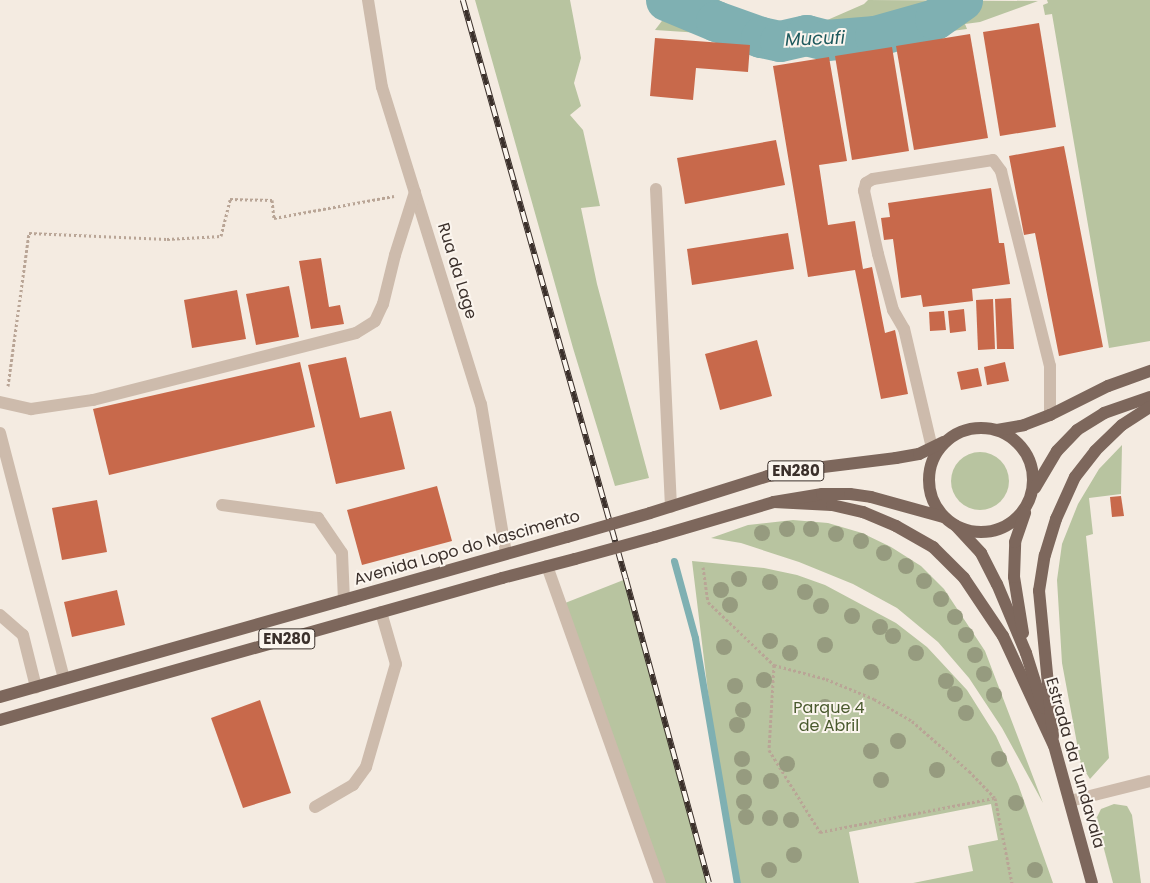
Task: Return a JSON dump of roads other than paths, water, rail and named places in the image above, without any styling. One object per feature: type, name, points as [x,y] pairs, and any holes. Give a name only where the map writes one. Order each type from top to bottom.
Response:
[{"type":"main road","points":[[996,430],[1024,425],[1050,415],[1108,386],[1150,371]]},
{"type":"main road","points":[[1033,490],[1057,452],[1077,430],[1104,413],[1150,398]]},
{"type":"main road","points":[[1054,746],[1040,591],[1045,554],[1056,519],[1075,477],[1095,451],[1122,425],[1150,407]]},
{"type":"main road","points":[[974,428],[996,430],[1005,433],[1019,444],[1029,458],[1034,474],[1033,490],[1028,506],[1018,518],[1004,528],[988,532],[972,532],[956,526],[943,516],[934,503],[929,487],[929,471],[935,456],[944,442],[958,433],[974,428]]},
{"type":"main road","name":"Avenida Lopo do Nascimento","points":[[0,697],[650,514],[768,476],[919,454],[944,442]]},
{"type":"main road","name":"EN280","points":[[0,720],[774,502],[822,494],[850,494],[896,502],[943,516]]},
{"type":"main road","points":[[774,502],[832,505],[863,512],[896,526],[933,548],[964,578],[1003,636],[1054,746]]},
{"type":"main road","name":"Estrada da Tundavala","points":[[1026,653],[1014,577],[1015,542],[1028,506]]},
{"type":"main road","name":"Estrada da Tundavala","points":[[956,526],[981,553],[997,584],[1026,653],[1092,883]]},
{"type":"street","name":"Rua da Lage","points":[[368,0],[382,87],[481,404],[506,553]]},
{"type":"street","points":[[932,448],[904,329],[893,310],[864,191],[866,183],[873,179],[993,160],[1001,170],[1050,366],[1050,415]]},
{"type":"street","points":[[656,189],[670,507]]},
{"type":"street","points":[[3,403],[31,409],[93,400],[356,333],[374,321],[383,304],[395,255],[416,192]]},
{"type":"street","points":[[0,433],[64,679]]},
{"type":"street","points":[[222,505],[318,518],[342,553],[344,600]]},
{"type":"street","points":[[547,566],[660,883]]},
{"type":"street","points":[[316,808],[353,786],[366,767],[396,664],[381,612]]},
{"type":"street","points":[[0,615],[23,635],[36,687]]},
{"type":"street","points":[[1070,801],[1150,781]]},
{"type":"waterway","name":"Mucufi","points":[[666,0],[716,21],[761,37],[780,41],[806,35],[826,40],[875,36],[935,19],[962,0]]},
{"type":"waterway","points":[[674,561],[695,638],[737,883]]},
{"type":"railway","points":[[463,0],[626,579],[709,883]]},
{"type":"park label","name":"Parque 4 de Abril","points":[[829,717]]}]
